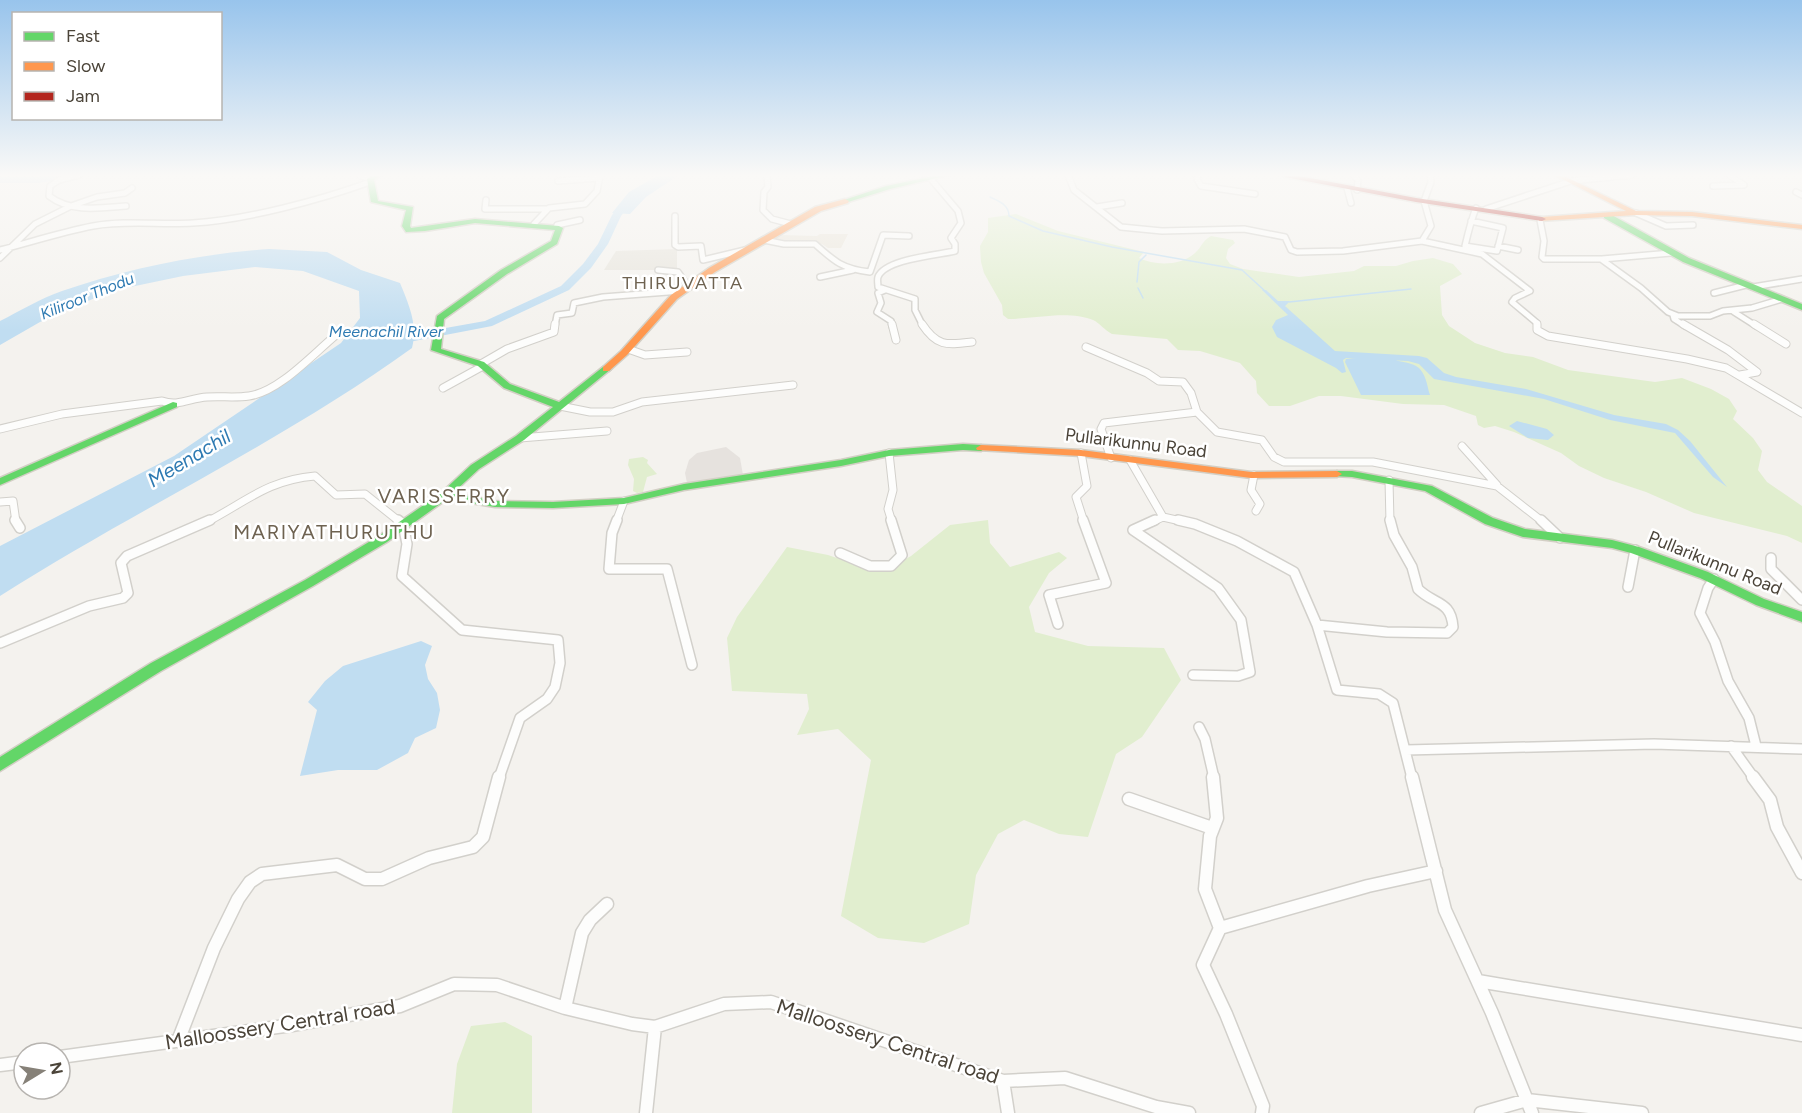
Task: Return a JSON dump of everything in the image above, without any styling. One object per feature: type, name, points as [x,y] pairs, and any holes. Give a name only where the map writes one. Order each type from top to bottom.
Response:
[{"type":"main road","points":[[407,227],[409,230],[441,227]]},
{"type":"main road","points":[[537,227],[556,228],[559,231],[554,242],[504,272],[440,318],[436,350],[482,365],[507,386],[560,406]]},
{"type":"main road","points":[[0,765],[156,667],[309,583],[377,542],[445,495],[474,467],[520,438],[560,406],[628,349],[685,288],[786,227]]},
{"type":"main road","points":[[1626,227],[1671,253],[1802,307]]},
{"type":"main road","points":[[0,482],[173,405]]},
{"type":"main road","name":"Pullarikunnu Road","points":[[445,495],[495,504],[624,501],[684,487],[841,463],[889,453],[963,447],[1081,453],[1254,475],[1352,474],[1428,488],[1489,521],[1522,533],[1612,544],[1635,550],[1714,579],[1760,602],[1802,617]]},
{"type":"street","points":[[0,258],[32,227]]},
{"type":"street","points":[[0,250],[90,227]]},
{"type":"street","points":[[675,227],[675,245],[678,247],[701,246],[703,260],[745,250]]},
{"type":"street","points":[[878,274],[898,263],[955,251],[955,244],[951,238],[958,227]]},
{"type":"street","points":[[1121,227],[1151,232],[1225,228],[1255,230],[1285,237],[1291,250],[1297,252],[1342,251],[1422,241],[1482,254],[1530,291],[1515,298],[1512,302],[1537,323],[1537,330],[1541,334],[1578,342],[1687,358],[1726,368],[1802,413]]},
{"type":"street","points":[[1422,241],[1432,227]]},
{"type":"street","points":[[1470,227],[1465,246],[1493,251],[1497,250],[1503,228],[1498,227]]},
{"type":"street","points":[[1541,227],[1544,241],[1542,257],[1544,259],[1601,259],[1671,253]]},
{"type":"street","points":[[870,272],[883,235],[909,236]]},
{"type":"street","points":[[764,240],[784,244],[815,244],[837,264],[847,265],[853,270]]},
{"type":"street","points":[[1498,246],[1518,250]]},
{"type":"street","points":[[1601,259],[1673,315],[1674,319],[1725,348],[1757,372],[1740,375]]},
{"type":"street","points":[[443,388],[507,349],[554,332],[557,315],[572,313],[574,303],[603,297],[685,288],[678,272],[658,270]]},
{"type":"street","points":[[820,277],[853,270],[878,274]]},
{"type":"street","points":[[878,274],[878,287],[915,299],[913,304],[915,314],[937,342],[946,344],[972,342]]},
{"type":"street","points":[[1714,293],[1802,279]]},
{"type":"street","points":[[885,290],[878,293],[882,300],[877,312],[891,321],[896,340]]},
{"type":"street","points":[[1673,315],[1710,316],[1782,299]]},
{"type":"street","points":[[1734,312],[1786,344]]},
{"type":"street","points":[[0,429],[62,414],[162,401],[173,405],[205,397],[250,396],[268,390],[336,335]]},
{"type":"street","points":[[1086,347],[1147,373],[1159,381],[1183,382],[1191,393],[1197,412],[1217,432],[1262,440],[1274,457],[1284,462],[1373,462],[1497,486]]},
{"type":"street","points":[[628,349],[652,356],[687,352]]},
{"type":"street","points":[[560,406],[577,410],[616,412],[642,402],[793,385]]},
{"type":"street","points":[[1112,458],[1101,429],[1104,423],[1197,412]]},
{"type":"street","points":[[520,438],[607,431]]},
{"type":"street","points":[[1462,446],[1497,486],[1540,519],[1560,538]]},
{"type":"street","points":[[840,553],[870,566],[891,566],[902,555],[888,509],[893,490],[889,453]]},
{"type":"street","points":[[1058,624],[1049,595],[1106,583],[1091,546],[1076,497],[1077,493],[1088,486],[1081,453]]},
{"type":"street","points":[[1130,460],[1163,517]]},
{"type":"street","points":[[1254,475],[1251,490],[1260,504],[1256,511]]},
{"type":"street","points":[[0,643],[89,606],[123,598],[128,592],[121,563],[127,556],[211,521],[267,485],[296,477],[315,476],[336,495],[358,493],[367,495],[403,524],[406,544],[402,576],[462,630],[558,640],[561,653],[553,692],[547,699],[524,712],[520,718],[502,767],[483,837],[473,847],[429,858],[382,879],[365,879],[337,865],[262,874],[252,878],[224,926],[178,1041]]},
{"type":"street","points":[[1317,626],[1387,632],[1447,633],[1453,627],[1453,620],[1442,603],[1423,594],[1416,587],[1412,569],[1393,534],[1388,504],[1389,480]]},
{"type":"street","points":[[0,502],[13,501],[14,518],[16,525],[20,528]]},
{"type":"street","points":[[624,501],[612,533],[609,569],[667,569],[692,665]]},
{"type":"street","points":[[1193,675],[1238,676],[1250,672],[1240,620],[1218,588],[1133,530],[1163,517],[1196,524],[1294,572],[1317,626],[1337,690],[1379,694],[1393,703],[1446,910],[1530,1106]]},
{"type":"street","points":[[1628,587],[1635,550]]},
{"type":"street","points":[[1771,558],[1771,569],[1802,600]]},
{"type":"street","points":[[1714,579],[1708,588],[1700,613],[1715,642],[1728,681],[1749,718],[1755,746]]},
{"type":"street","points":[[1199,727],[1205,739],[1214,780],[1217,818],[1212,828],[1205,890],[1220,928],[1203,965],[1226,1014],[1263,1106],[1262,1113]]},
{"type":"street","points":[[1406,750],[1571,744],[1755,746],[1802,749]]},
{"type":"street","points":[[1731,746],[1770,800],[1777,826],[1802,873]]},
{"type":"street","points":[[1129,799],[1212,828]]},
{"type":"street","points":[[1220,928],[1368,886],[1436,871]]},
{"type":"street","points":[[566,1008],[582,933],[590,920],[606,904]]},
{"type":"street","points":[[1478,981],[1802,1035]]},
{"type":"street","name":"Malloossery Central road","points":[[72,1055],[292,1025],[400,1006],[454,984],[497,986],[566,1008],[632,1024],[655,1027],[724,1004],[771,1002],[1002,1081],[1065,1078],[1156,1107],[1189,1113]]},
{"type":"street","points":[[646,1113],[655,1027]]},
{"type":"street","points":[[1002,1081],[1008,1113]]},
{"type":"street","points":[[1481,1113],[1530,1106],[1642,1113]]},
{"type":"shaded area","points":[[820,234],[848,234],[841,248],[775,239],[780,235],[817,236]]},
{"type":"shaded area","points":[[677,249],[677,270],[604,270],[616,251]]},
{"type":"shaded area","points":[[726,447],[740,458],[743,475],[687,483],[685,473],[689,460],[697,453]]},
{"type":"green space","points":[[988,227],[1048,227],[1144,252],[1139,258],[1160,263],[1175,262],[1189,257],[1211,236],[1233,240],[1235,243],[1228,249],[1226,258],[1230,264],[1243,269],[1299,277],[1354,271],[1364,266],[1396,266],[1433,258],[1453,264],[1462,274],[1440,286],[1442,315],[1449,326],[1475,343],[1505,353],[1533,357],[1568,370],[1655,382],[1682,378],[1729,399],[1737,411],[1733,419],[1753,438],[1762,451],[1758,470],[1767,482],[1802,506],[1802,543],[1787,536],[1694,513],[1646,492],[1604,478],[1579,466],[1561,453],[1514,432],[1495,426],[1484,428],[1478,425],[1476,416],[1444,405],[1403,404],[1341,396],[1319,396],[1290,406],[1269,406],[1257,393],[1256,381],[1240,363],[1200,351],[1178,350],[1167,339],[1112,334],[1095,321],[1083,317],[1062,315],[1008,319],[1003,315],[1002,305],[984,273],[981,262],[980,246],[988,232]]},
{"type":"green space","points":[[643,457],[648,460],[647,463],[657,474],[647,477],[643,492],[637,493],[633,491],[634,479],[628,465],[629,459]]},
{"type":"green space","points":[[988,520],[990,543],[1010,567],[1059,552],[1067,558],[1049,573],[1029,607],[1035,632],[1088,646],[1164,648],[1181,680],[1142,737],[1116,754],[1088,837],[1059,834],[1024,820],[998,834],[976,875],[969,924],[924,943],[878,938],[841,916],[871,760],[838,729],[797,735],[809,709],[807,694],[732,691],[727,638],[737,617],[787,547],[828,555],[869,569],[890,568],[911,556],[950,525]]},
{"type":"green space","points":[[505,1022],[532,1036],[532,1113],[452,1113],[457,1064],[471,1026]]},
{"type":"water","name":"Meenachil River","points":[[269,249],[327,252],[361,270],[400,283],[413,323],[412,348],[312,414],[0,596],[0,546],[174,456],[341,343],[360,318],[359,291],[303,271],[255,267],[183,276],[111,291],[40,322],[0,345],[0,321],[54,294],[113,275],[190,258]]},
{"type":"water","points":[[1262,290],[1266,290],[1278,301],[1290,301],[1285,306],[1335,351],[1419,356],[1427,358],[1444,373],[1456,377],[1526,389],[1614,415],[1666,424],[1678,430],[1690,441],[1727,487],[1713,477],[1675,433],[1610,420],[1544,399],[1434,379],[1419,364],[1408,361],[1346,358],[1343,360],[1346,372],[1342,373],[1277,337],[1272,327],[1276,320],[1288,315]]},
{"type":"water","points":[[1346,359],[1385,360],[1415,365],[1424,376],[1430,395],[1361,395],[1345,362]]},
{"type":"water","points":[[1517,421],[1547,429],[1554,435],[1548,440],[1528,438],[1509,426]]},
{"type":"water","points":[[421,641],[432,646],[425,665],[428,679],[437,693],[440,710],[436,728],[415,738],[408,753],[377,770],[338,770],[300,776],[317,710],[308,702],[325,681],[343,666]]},
{"type":"waterway","points":[[395,340],[488,324],[565,288],[587,266],[603,244],[611,227]]},
{"type":"waterway","points":[[1034,227],[1112,247],[1242,270],[1265,291]]},
{"type":"waterway","points":[[1137,282],[1139,262],[1146,255]]},
{"type":"waterway","points":[[1138,288],[1143,298]]},
{"type":"waterway","points":[[1289,302],[1411,289]]},
{"type":"traffic: fast","points":[[407,227],[409,230],[436,227]]},
{"type":"traffic: fast","points":[[537,227],[559,228],[554,242],[504,272],[440,318],[436,350],[481,364],[507,386],[560,406]]},
{"type":"traffic: fast","points":[[1627,227],[1686,260],[1802,307]]},
{"type":"traffic: fast","points":[[0,765],[156,667],[309,583],[383,539],[445,495],[475,467],[520,438],[606,369]]},
{"type":"traffic: fast","points":[[0,482],[173,405]]},
{"type":"traffic: fast","points":[[445,495],[495,504],[553,505],[624,501],[684,487],[841,463],[889,453],[963,447],[981,448]]},
{"type":"traffic: fast","points":[[1337,474],[1352,474],[1428,488],[1489,521],[1523,533],[1612,544],[1635,550],[1704,575],[1760,602],[1802,617]]},
{"type":"traffic: slow","points":[[606,369],[624,353],[674,297],[712,270],[787,227]]},
{"type":"traffic: slow","points":[[981,448],[1081,453],[1251,475],[1337,474]]},
{"type":"district","name":"THIRUVATTA","points":[[683,283]]},
{"type":"district","name":"VARISSERRY","points":[[444,496]]},
{"type":"district","name":"MARIYATHURUTHU","points":[[334,532]]},
{"type":"water label","name":"Kiliroor Thodu","points":[[87,296]]},
{"type":"water label","name":"Meenachil","points":[[189,458]]}]
